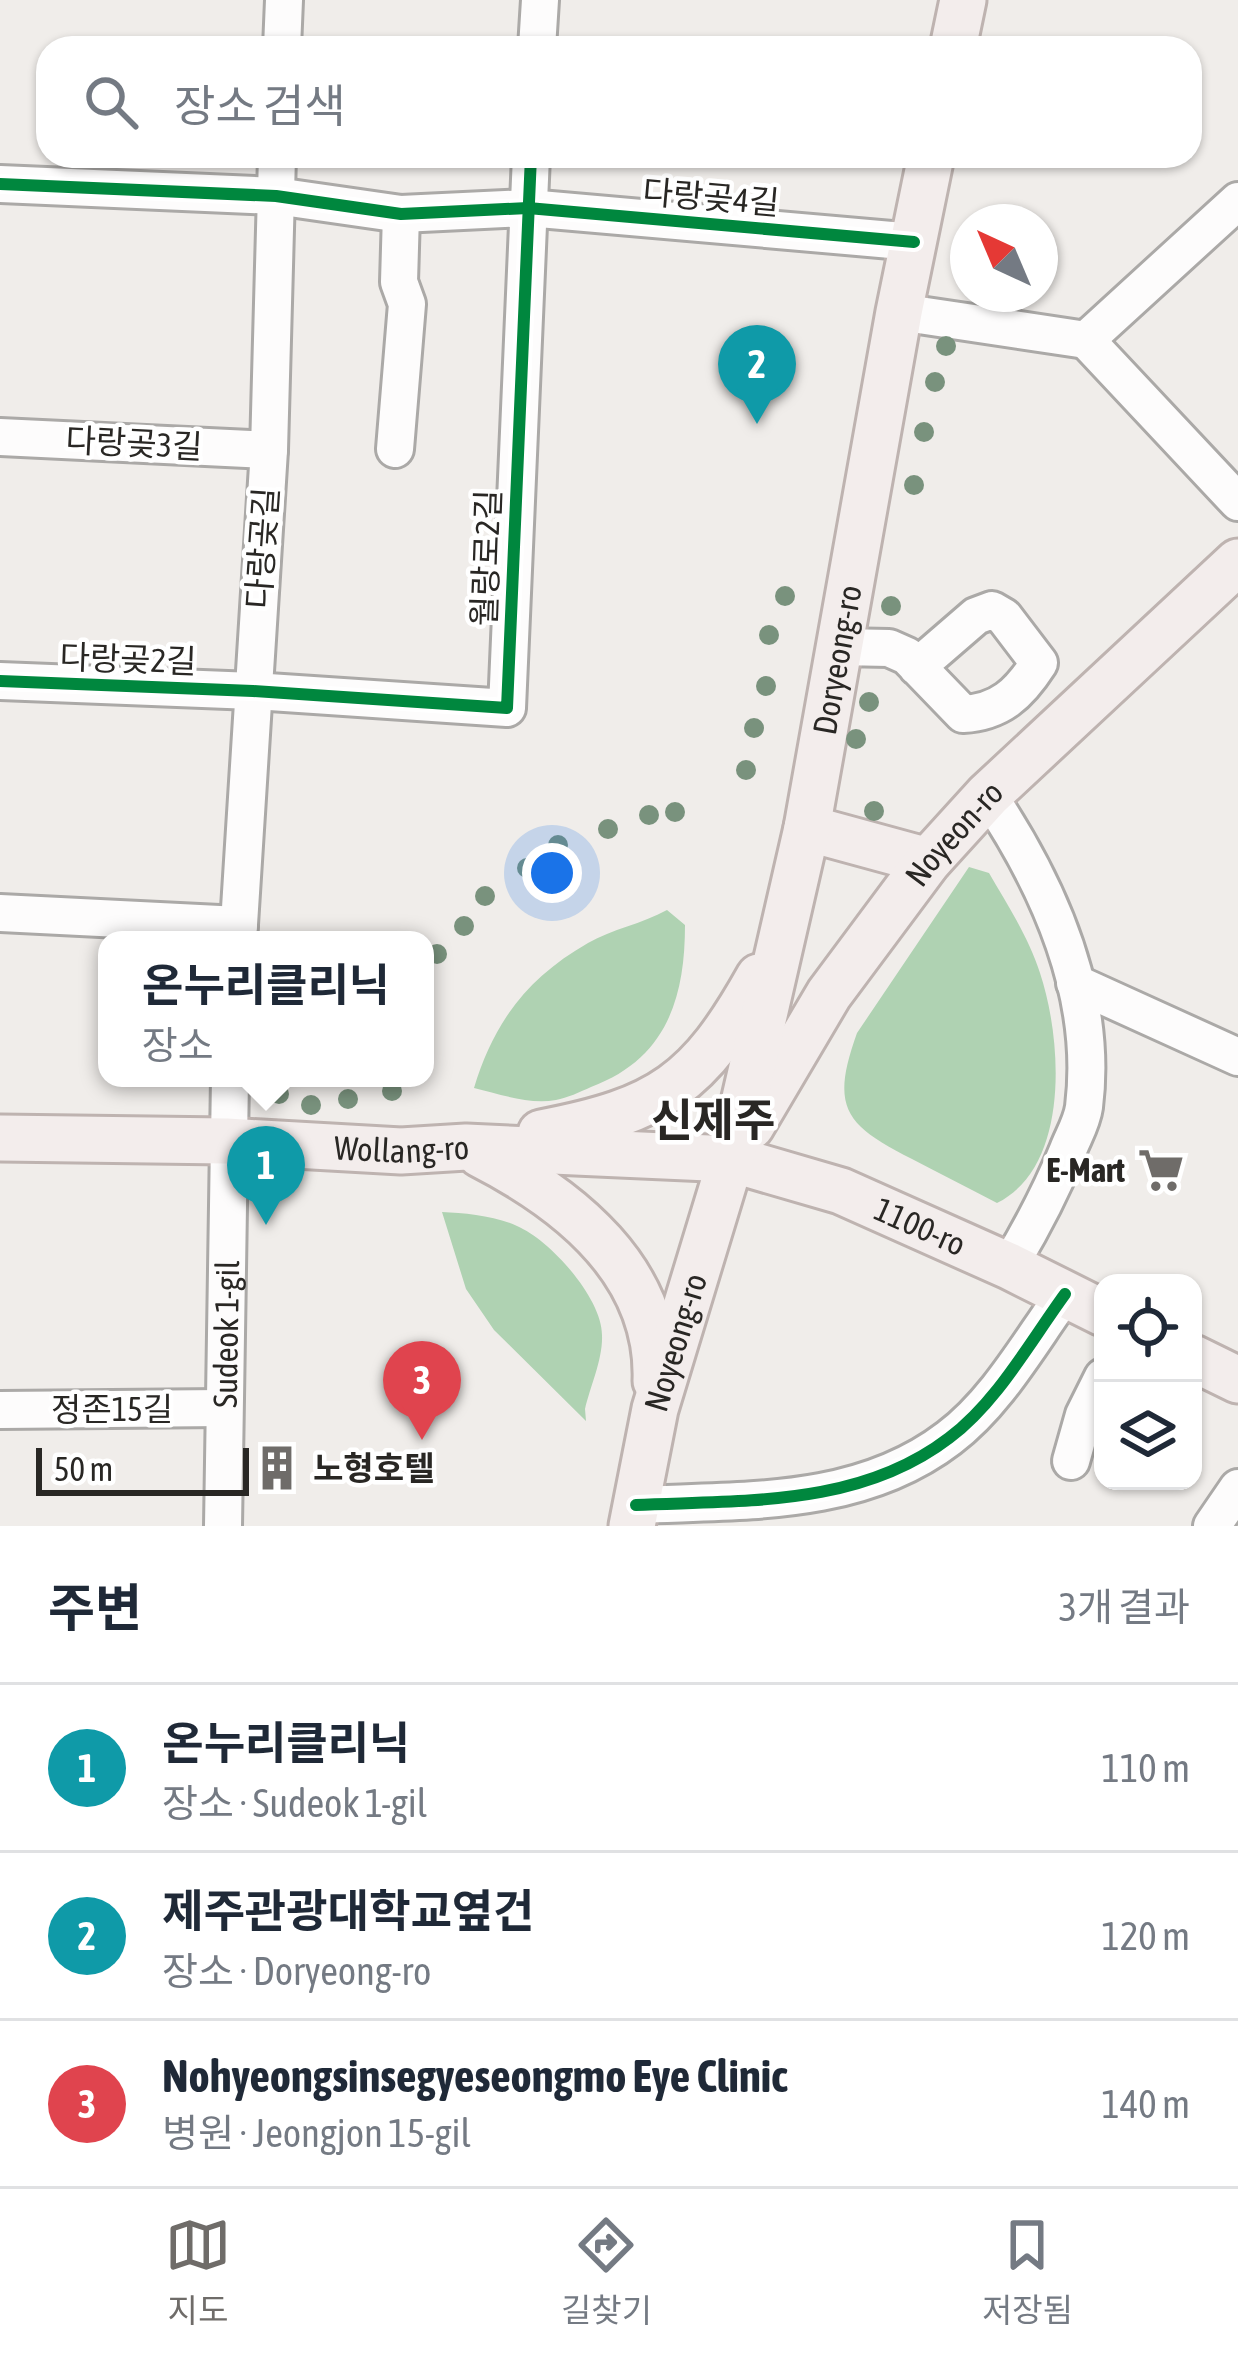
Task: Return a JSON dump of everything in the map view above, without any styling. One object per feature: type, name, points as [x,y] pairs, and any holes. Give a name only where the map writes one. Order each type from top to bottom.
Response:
[{"type":"main road","points":[[956,36],[963,0]]},
{"type":"main road","name":"Doryeong-ro","points":[[731,1159],[807,828],[899,312],[929,168]]},
{"type":"main road","name":"Noyeon-ro","points":[[731,1159],[829,994],[928,861],[988,795],[1238,562]]},
{"type":"main road","points":[[807,828],[928,861]]},
{"type":"main road","points":[[466,1147],[603,1121],[660,1096],[705,1061],[781,938]]},
{"type":"main road","name":"Wollang-ro","points":[[0,1138],[401,1150],[466,1147],[731,1159]]},
{"type":"main road","points":[[466,1147],[534,1181],[578,1215],[629,1277],[653,1333],[656,1409]]},
{"type":"main road","name":"1100-ro","points":[[731,1159],[841,1191],[1084,1303]]},
{"type":"main road","name":"Noyeong-ro","points":[[634,1516],[656,1409],[731,1159]]},
{"type":"main road","points":[[1202,1363],[1238,1381]]},
{"type":"street","points":[[282,36],[284,0]]},
{"type":"street","points":[[538,36],[540,0]]},
{"type":"street","name":"다랑곶길","points":[[239,931],[268,450],[277,168]]},
{"type":"street","name":"월랑로2길","points":[[253,691],[507,708],[530,168]]},
{"type":"street","name":"다랑곶4길","points":[[0,184],[276,196],[401,214],[527,208],[914,242]]},
{"type":"street","points":[[1086,340],[1238,201]]},
{"type":"street","points":[[395,448],[407,304],[399,282],[401,214]]},
{"type":"street","points":[[899,312],[1086,340],[1238,502]]},
{"type":"street","name":"다랑곶3길","points":[[0,436],[268,450]]},
{"type":"street","points":[[839,646],[889,648],[917,667]]},
{"type":"street","name":"다랑곶2길","points":[[0,681],[253,691]]},
{"type":"street","points":[[988,795],[1025,850],[1054,912],[1085,1030],[1084,1111],[1044,1209],[1009,1266]]},
{"type":"street","points":[[0,914],[214,931]]},
{"type":"street","points":[[1075,983],[1238,1057]]},
{"type":"street","points":[[226,1142],[229,1087]]},
{"type":"street","name":"Sudeok 1-gil","points":[[226,1142],[223,1408],[230,1520]]},
{"type":"street","points":[[634,1516],[805,1497],[903,1467],[950,1438],[1084,1303]]},
{"type":"street","points":[[1071,1461],[1084,1414],[1100,1382]]},
{"type":"street","name":"정존15길","points":[[0,1410],[223,1408]]},
{"type":"street","points":[[1212,1526],[1238,1488]]},
{"type":"green space","points":[[969,867],[989,873],[1024,934],[1048,1000],[1056,1065],[1049,1131],[1038,1161],[1021,1185],[997,1203],[871,1136],[849,1111],[845,1097],[857,1033]]},
{"type":"green space","points":[[667,910],[685,925],[681,978],[666,1023],[637,1060],[617,1075],[556,1100],[525,1100],[474,1088],[503,1022],[547,971],[597,938]]},
{"type":"green space","points":[[442,1212],[490,1217],[517,1226],[544,1244],[584,1288],[602,1335],[586,1421],[494,1330],[466,1289]]},
{"type":"cycle path","points":[[0,681],[507,708],[530,168]]},
{"type":"cycle path","points":[[0,184],[276,196],[401,214],[528,208],[914,242]]},
{"type":"cycle path","points":[[636,1505],[799,1496],[877,1477],[914,1460],[949,1438],[982,1407],[1065,1294]]},
{"type":"place","name":"제주관광대학교옆건","points":[[757,424]]},
{"type":"place","name":"E-Mart","points":[[1161,1170]]},
{"type":"place","name":"온누리클리닉","points":[[266,1225]]},
{"type":"place","name":"Nohyeongsinsegyeseongmo Eye Clinic","points":[[422,1440]]},
{"type":"place","name":"노형호텔","points":[[277,1468]]},
{"type":"district","name":"신제주","points":[[713,1120]]}]
